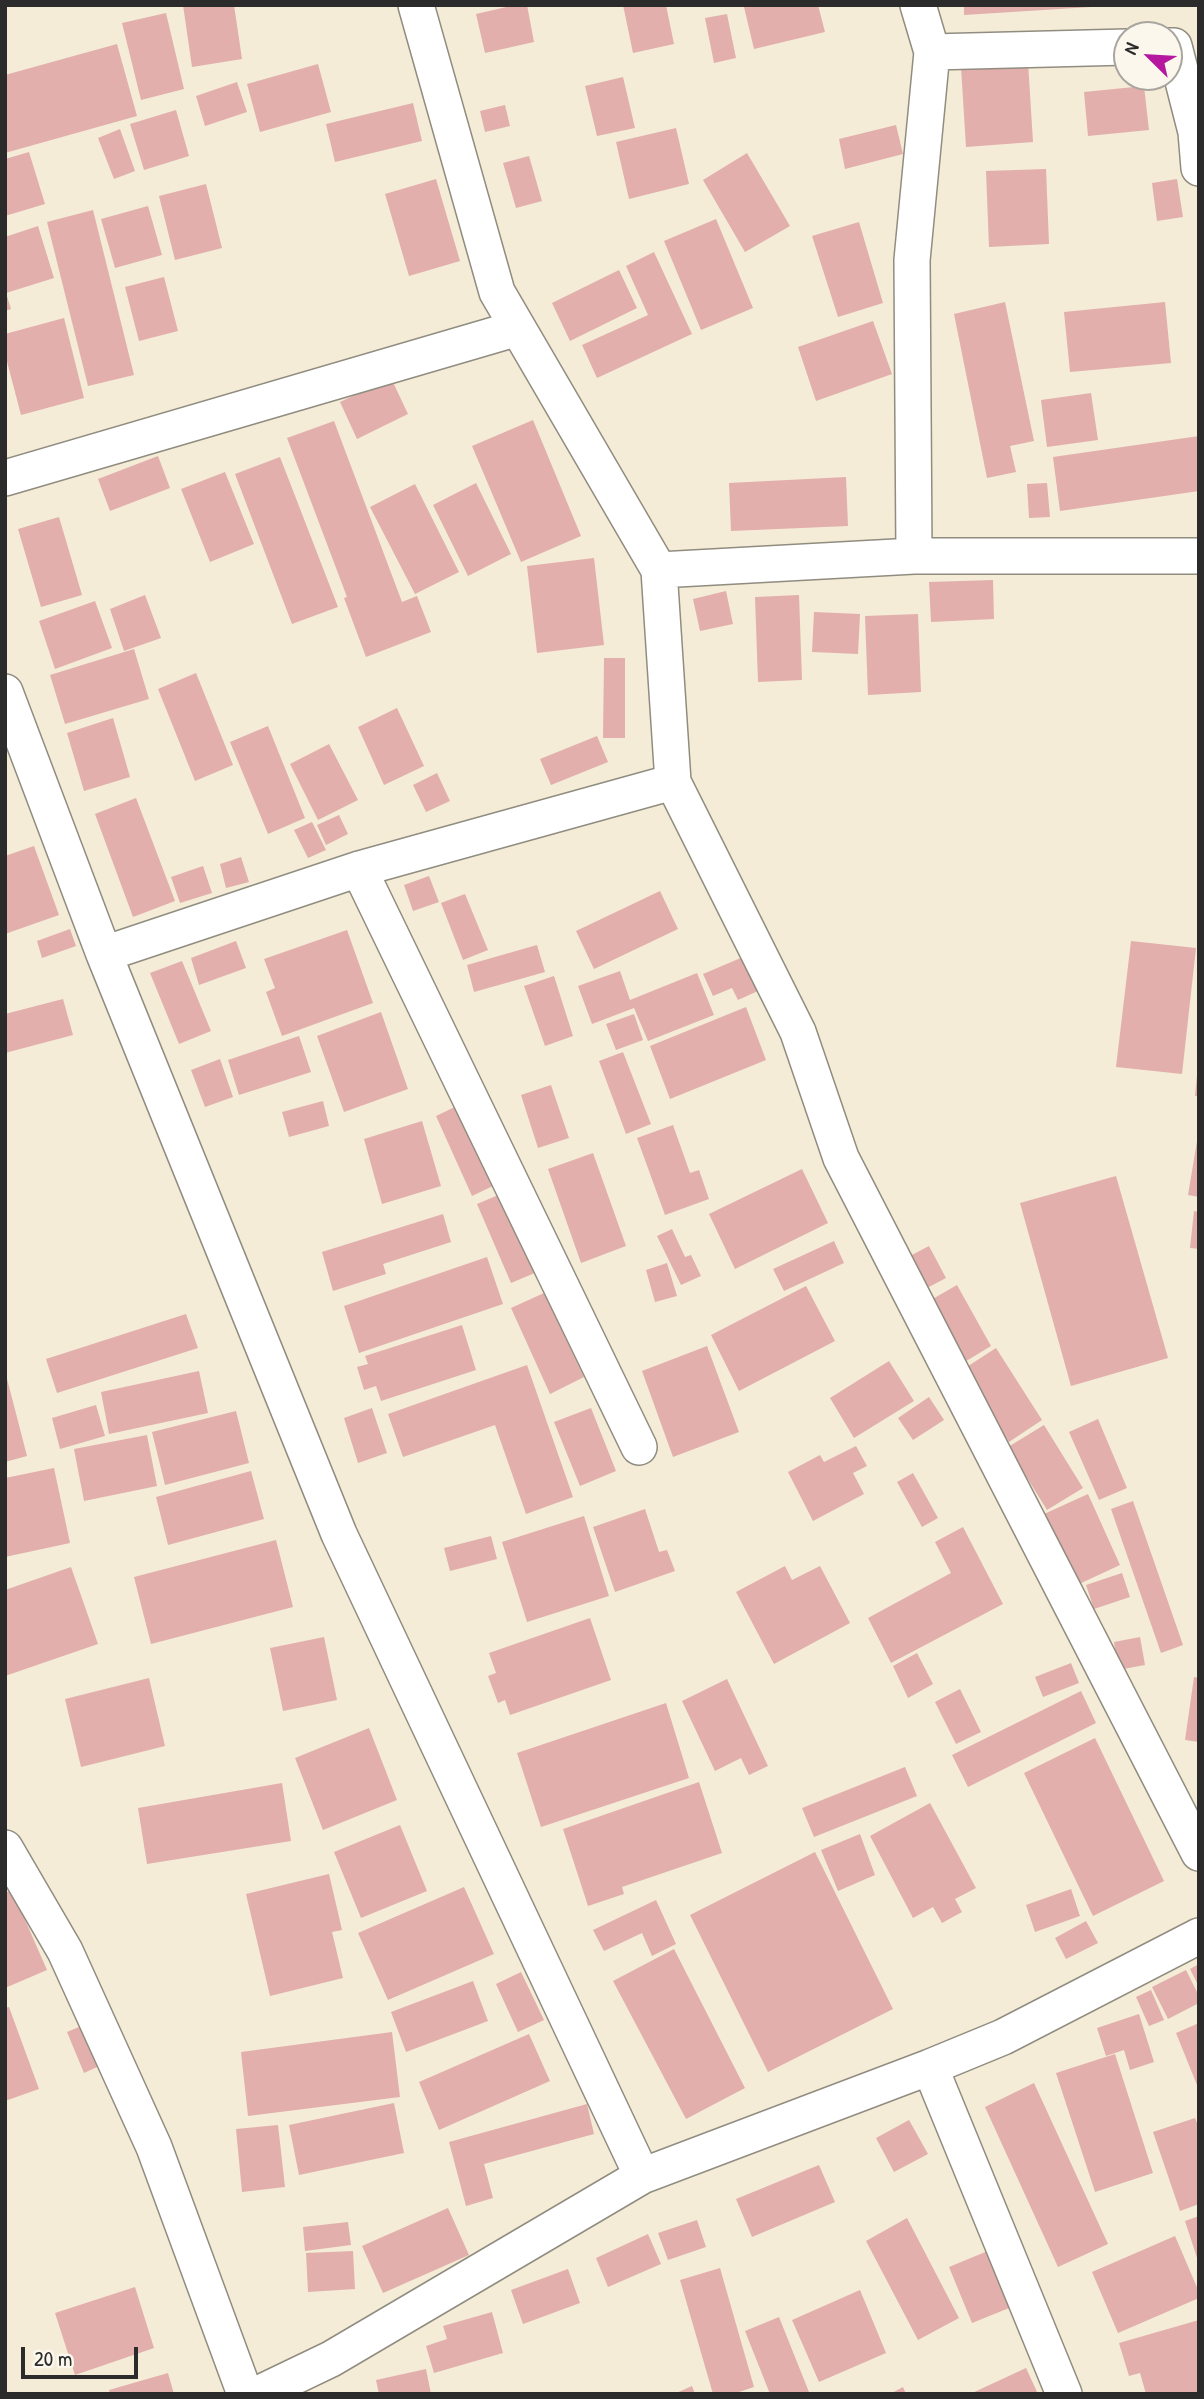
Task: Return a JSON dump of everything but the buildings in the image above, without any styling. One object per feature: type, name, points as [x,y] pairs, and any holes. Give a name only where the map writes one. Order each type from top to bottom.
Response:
[{"type":"street","points":[[416,5],[497,292],[659,570],[673,782],[798,1032],[841,1158],[1199,1853]]},
{"type":"street","points":[[914,556],[912,260],[932,52],[918,5]]},
{"type":"street","points":[[932,52],[1113,47]]},
{"type":"street","points":[[1183,81],[1196,132],[1199,168]]},
{"type":"street","points":[[5,478],[518,328]]},
{"type":"street","points":[[659,570],[914,556],[1199,556]]},
{"type":"street","points":[[6,699],[104,954],[339,1534],[642,2176]]},
{"type":"street","points":[[104,954],[359,869],[673,782]]},
{"type":"street","points":[[359,869],[639,1447]]},
{"type":"street","points":[[5,1848],[65,1951],[154,2147],[245,2394]]},
{"type":"street","points":[[258,2394],[331,2359],[642,2176],[1003,2037],[1199,1936]]},
{"type":"street","points":[[929,2067],[1064,2394]]}]
